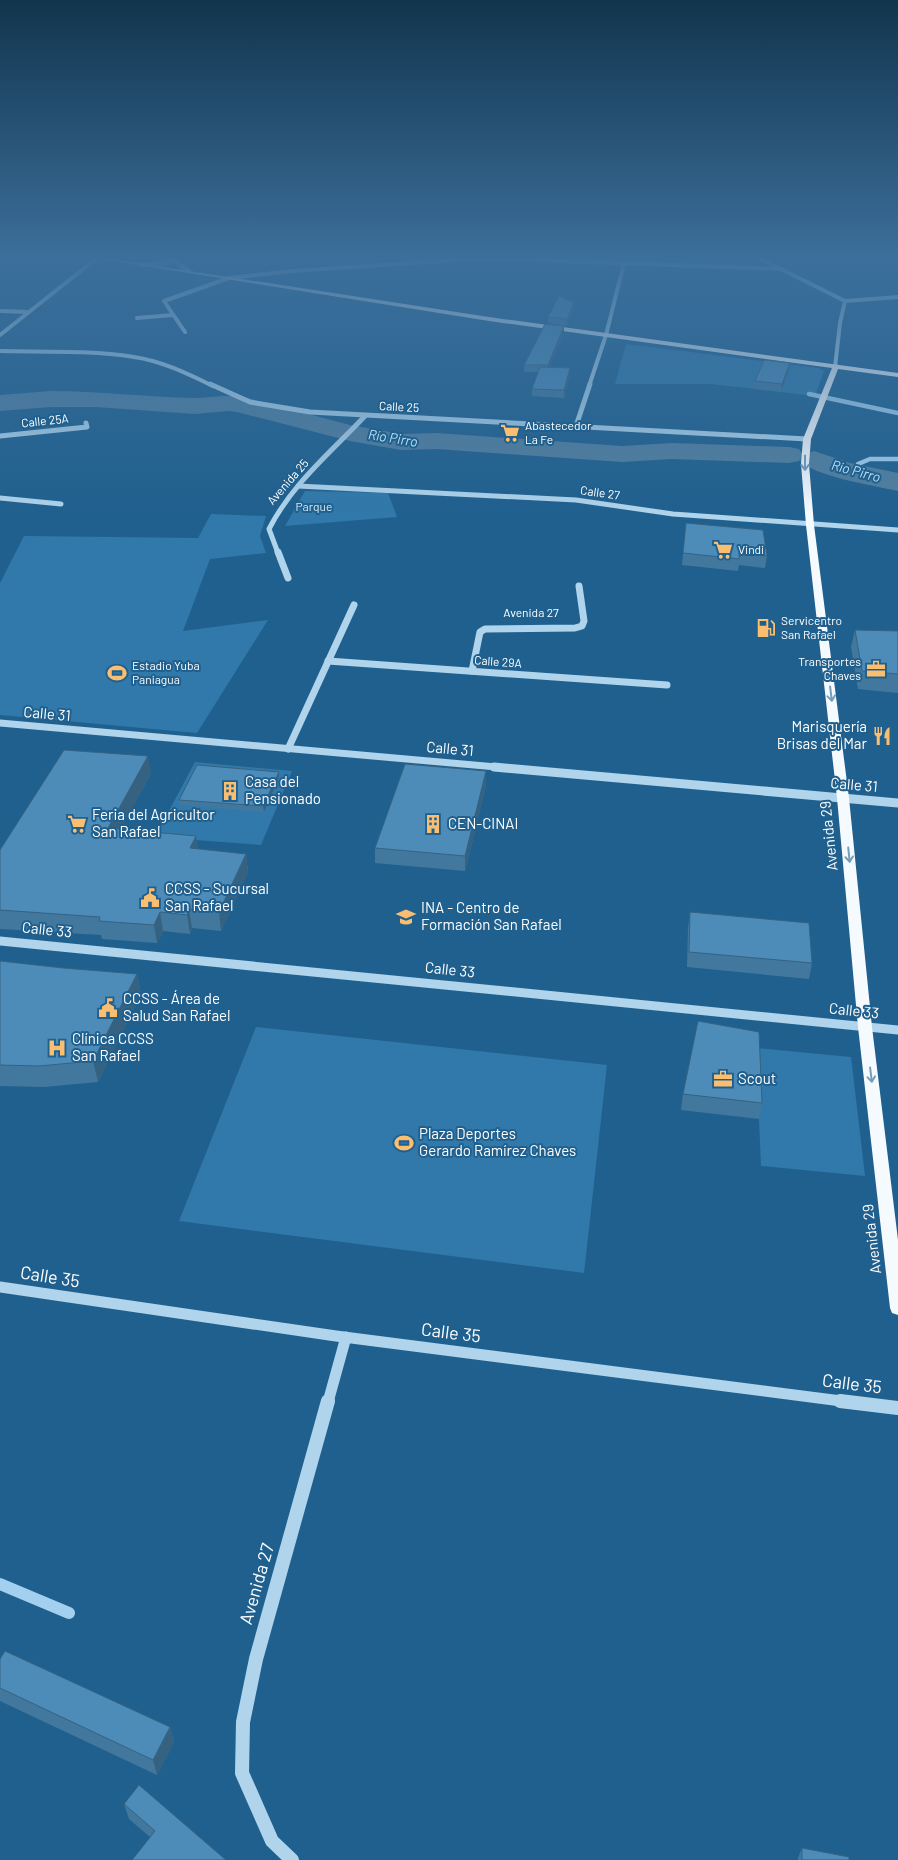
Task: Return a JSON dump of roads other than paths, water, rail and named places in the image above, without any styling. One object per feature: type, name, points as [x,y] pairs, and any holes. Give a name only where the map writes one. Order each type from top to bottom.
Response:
[{"type":"main road","points":[[655,342],[898,375]]},
{"type":"main road","name":"Avenida 29","points":[[835,367],[807,439],[805,464],[810,525],[843,798],[865,1027],[898,1308]]},
{"type":"street","points":[[576,426],[604,342]]},
{"type":"street","points":[[835,367],[838,342]]},
{"type":"street","name":"Calle 25","points":[[0,351],[76,352],[135,357],[171,368],[250,402],[310,412],[807,439]]},
{"type":"street","name":"Avenida 25","points":[[288,578],[269,529],[274,514],[311,470],[365,416]]},
{"type":"street","name":"Calle 25A","points":[[0,436],[86,425],[90,435]]},
{"type":"street","name":"Calle 27","points":[[298,486],[576,500],[673,514],[898,530]]},
{"type":"street","points":[[0,498],[61,504]]},
{"type":"street","name":"Avenida 27","points":[[472,671],[480,632],[485,629],[575,628],[582,626],[584,620],[579,586]]},
{"type":"street","points":[[288,748],[354,605]]},
{"type":"street","name":"Calle 29A","points":[[328,661],[667,685]]},
{"type":"street","name":"Calle 31","points":[[0,723],[898,803]]},
{"type":"street","name":"Calle 33","points":[[0,941],[898,1030]]},
{"type":"street","name":"Calle 35","points":[[0,1287],[346,1337],[898,1408]]},
{"type":"street","name":"Avenida 27","points":[[272,1842],[242,1773],[243,1722],[256,1659],[346,1337]]},
{"type":"street","points":[[272,1842],[292,1860]]},
{"type":"waterway","points":[[809,394],[898,413]]},
{"type":"waterway","name":"Río Pirro","points":[[0,403],[51,399],[95,399],[195,406],[228,403],[240,404],[350,433],[401,442],[437,441],[622,454],[672,451],[789,455]]},
{"type":"waterway","points":[[858,464],[870,459],[898,459]]},
{"type":"waterway","name":"Río Pirro","points":[[814,460],[843,470],[898,482]]},
{"type":"waterway","name":"Río Pirro","points":[[832,467],[842,466]]},
{"type":"waterway","points":[[0,1584],[69,1613]]},
{"type":"place","name":"Abastecedor La Fe","points":[[510,433]]},
{"type":"place","name":"Vindi","points":[[723,550]]},
{"type":"place","name":"Servicentro San Rafael","points":[[766,628]]},
{"type":"place","name":"Transportes Chaves","points":[[876,669]]},
{"type":"place","name":"Estadio Yuba Paniagua","points":[[117,673]]},
{"type":"place","name":"Marisquería Brisas del Mar","points":[[882,736]]},
{"type":"place","name":"Casa del Pensionado","points":[[230,791]]},
{"type":"place","name":"Feria del Agricultor San Rafael","points":[[77,824]]},
{"type":"place","name":"CEN-CINAI","points":[[433,824]]},
{"type":"place","name":"CCSS - Sucursal San Rafael","points":[[150,898]]},
{"type":"place","name":"INA - Centro de Formación San Rafael","points":[[406,917]]},
{"type":"place","name":"CCSS - Área de Salud San Rafael","points":[[108,1008]]},
{"type":"place","name":"Clínica CCSS San Rafael","points":[[57,1048]]},
{"type":"place","name":"Scout","points":[[723,1079]]},
{"type":"place","name":"Plaza Deportes Gerardo Ramírez Chaves","points":[[404,1143]]},
{"type":"park label","name":"Parque","points":[[314,507]]}]
